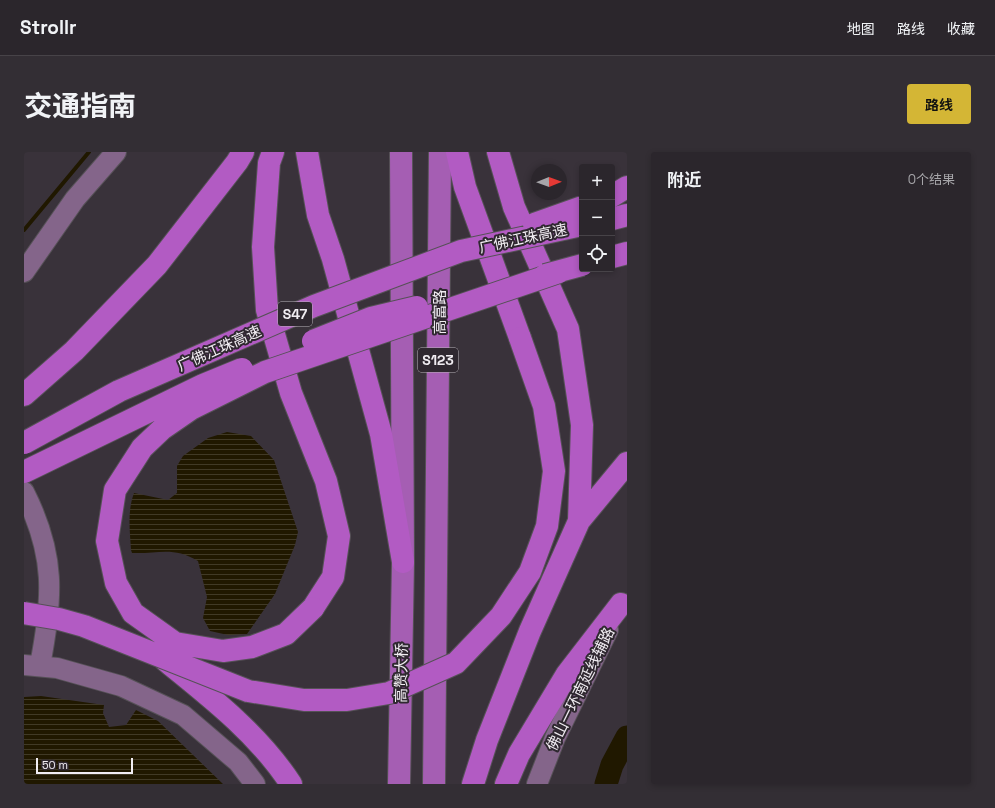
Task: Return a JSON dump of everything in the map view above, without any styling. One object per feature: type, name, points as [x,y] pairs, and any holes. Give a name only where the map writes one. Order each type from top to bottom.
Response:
[{"type":"highway","points":[[273,152],[269,163],[263,247],[267,310],[291,393],[326,481],[339,536],[333,577],[313,608],[286,634],[252,647],[223,651],[175,643],[133,613],[116,584],[107,541],[115,490],[142,448],[162,429],[191,409],[266,372],[560,272]]},
{"type":"highway","points":[[307,152],[318,215],[333,259],[381,434],[403,562]]},
{"type":"highway","name":"S123","points":[[402,152],[403,562]]},
{"type":"highway","name":"高富路","points":[[434,784],[440,152]]},
{"type":"highway","points":[[24,613],[59,619],[84,626],[158,654],[248,691],[304,700],[348,700],[389,692],[456,663],[501,616],[530,572],[547,526],[554,471],[544,406],[465,187],[457,152]]},
{"type":"highway","points":[[498,152],[514,207],[568,329],[582,425],[579,521]]},
{"type":"highway","points":[[24,395],[74,351],[157,265],[240,157]]},
{"type":"highway","points":[[615,194],[627,188]]},
{"type":"highway","points":[[462,251],[579,208]]},
{"type":"highway","points":[[615,218],[627,215]]},
{"type":"highway","name":"广佛江珠高速","points":[[24,443],[119,391],[314,306],[462,251],[579,226]]},
{"type":"highway","points":[[615,256],[627,253]]},
{"type":"highway","name":"广佛江珠高速","points":[[24,472],[202,385],[371,318],[560,272],[579,266]]},
{"type":"highway","points":[[473,784],[487,740],[530,631],[579,521],[627,463]]},
{"type":"highway","name":"高赞大桥","points":[[399,784],[403,562]]},
{"type":"highway","points":[[506,784],[519,754],[567,674],[624,600]]},
{"type":"highway","points":[[158,654],[223,707],[278,763],[291,784]]},
{"type":"main road","points":[[24,272],[75,199],[116,152]]},
{"type":"main road","points":[[24,492],[36,515],[45,543],[50,577],[46,634],[32,665],[57,668],[121,686],[183,715],[238,762],[255,784]]},
{"type":"main road","name":"佛山一环南延线辅路","points":[[537,784],[554,738],[624,600]]},
{"type":"shaded area","points":[[227,432],[251,436],[274,460],[298,532],[295,545],[275,594],[247,634],[228,635],[210,631],[203,618],[207,597],[198,561],[189,556],[173,552],[132,553],[130,522],[130,507],[134,493],[168,500],[177,493],[177,466],[183,456],[208,438]]},
{"type":"shaded area","points":[[41,696],[104,705],[103,713],[109,727],[126,725],[136,710],[158,721],[223,784],[24,784],[24,697]]},
{"type":"waterway","points":[[24,230],[89,152]]},
{"type":"waterway","points":[[606,784],[612,765],[627,737]]}]
